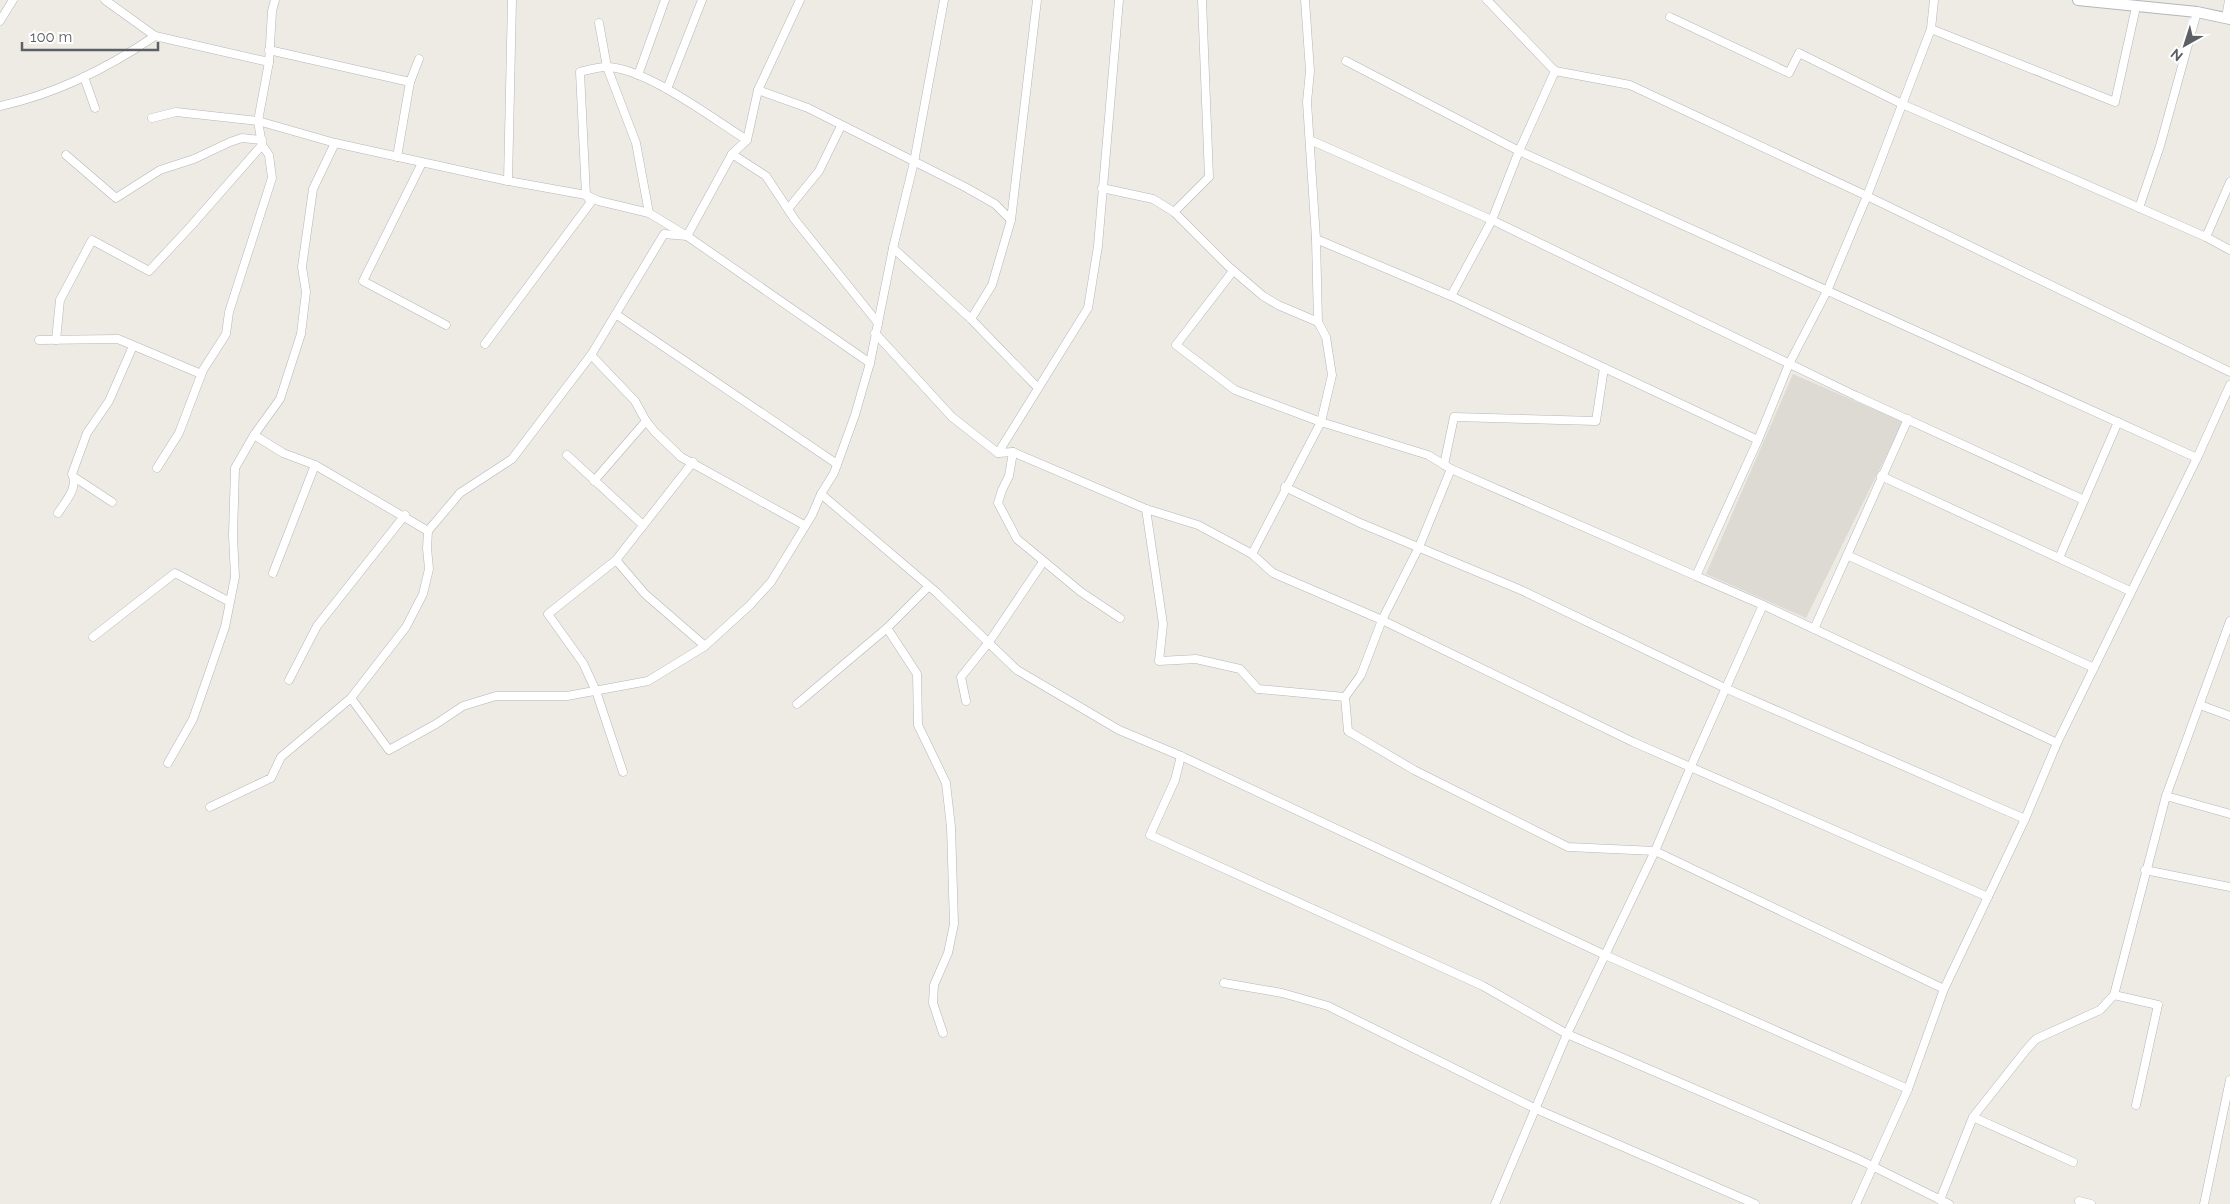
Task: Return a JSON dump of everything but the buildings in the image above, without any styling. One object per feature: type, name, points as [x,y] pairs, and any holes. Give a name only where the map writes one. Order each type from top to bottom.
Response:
[{"type":"main road","points":[[2078,0],[2197,12],[2228,18]]},
{"type":"street","points":[[0,21],[13,0]]},
{"type":"street","points":[[105,0],[155,36],[269,62]]},
{"type":"street","points":[[158,468],[178,433],[201,374],[226,334],[229,312],[272,178],[269,155],[262,142],[258,121],[269,62],[275,0]]},
{"type":"street","points":[[508,181],[512,0]]},
{"type":"street","points":[[638,75],[665,0]]},
{"type":"street","points":[[667,89],[702,0]]},
{"type":"street","points":[[687,236],[732,154],[747,140],[758,90],[800,0]]},
{"type":"street","points":[[351,698],[389,750],[436,724],[463,706],[496,696],[567,696],[648,681],[705,646],[750,606],[771,582],[812,515],[837,464],[870,363],[892,248],[914,162],[944,0]]},
{"type":"street","points":[[971,319],[992,285],[1011,220],[1037,0]]},
{"type":"street","points":[[998,453],[1088,308],[1098,246],[1119,0]]},
{"type":"street","points":[[1174,212],[1209,177],[1206,51],[1202,0]]},
{"type":"street","points":[[1252,554],[1321,422],[1332,375],[1326,337],[1318,322],[1316,239],[1307,102],[1310,70],[1305,0]]},
{"type":"street","points":[[1487,0],[1555,71],[1630,85],[1867,196],[2230,372]]},
{"type":"street","points":[[1696,576],[1758,440],[1789,364],[1827,291],[1867,196],[1931,29],[1934,0]]},
{"type":"street","points":[[2228,18],[2229,0]]},
{"type":"street","points":[[1931,29],[2115,102],[2136,7]]},
{"type":"street","points":[[2138,208],[2160,146],[2197,12]]},
{"type":"street","points":[[1670,17],[1789,74],[1799,53],[1902,104],[2206,237],[2230,250]]},
{"type":"street","points":[[599,23],[607,67],[636,143],[648,212]]},
{"type":"street","points":[[0,106],[28,100],[84,77],[122,59],[155,36]]},
{"type":"street","points":[[269,50],[410,82]]},
{"type":"street","points":[[397,157],[410,82],[419,59]]},
{"type":"street","points":[[1346,61],[1519,151],[2197,458]]},
{"type":"street","points":[[485,344],[591,202],[586,194],[580,72],[607,67],[638,75],[667,89],[747,140]]},
{"type":"street","points":[[1450,296],[1492,220],[1519,151],[1555,71]]},
{"type":"street","points":[[84,77],[95,108]]},
{"type":"street","points":[[758,90],[808,108],[914,162],[994,204],[1011,220]]},
{"type":"street","points":[[152,118],[176,112],[258,121],[334,143],[508,181],[586,194],[600,201],[648,212],[687,236],[870,363]]},
{"type":"street","points":[[788,209],[819,171],[841,126]]},
{"type":"street","points":[[66,155],[116,198],[160,170],[194,159],[230,142],[242,138],[262,142]]},
{"type":"street","points":[[1310,140],[1492,220],[1789,364],[2084,500]]},
{"type":"street","points":[[56,340],[60,300],[92,240],[149,270],[191,226],[262,142]]},
{"type":"street","points":[[168,763],[193,719],[225,627],[235,577],[233,535],[235,468],[254,435],[280,399],[301,334],[306,292],[302,267],[313,189],[334,143]]},
{"type":"street","points":[[732,154],[766,176],[788,209],[878,323]]},
{"type":"street","points":[[422,163],[363,281],[446,324]]},
{"type":"street","points":[[2206,237],[2230,182]]},
{"type":"street","points":[[1102,188],[1153,199],[1174,212],[1233,271],[1263,296],[1278,305],[1318,322]]},
{"type":"street","points":[[210,807],[271,778],[281,757],[351,698],[406,627],[423,594],[428,569],[428,531],[460,493],[512,459],[591,355],[617,315],[664,234],[687,236]]},
{"type":"street","points":[[1316,239],[1450,296],[1758,440]]},
{"type":"street","points":[[892,248],[971,319],[1038,388]]},
{"type":"street","points":[[1233,271],[1176,345],[1235,390],[1321,422],[1428,455],[1448,467],[1763,605],[2057,744]]},
{"type":"street","points":[[617,315],[837,464]]},
{"type":"street","points":[[875,333],[952,417],[998,453],[1013,452],[1146,509],[1198,525],[1252,554],[1273,573],[1382,620],[1632,742],[1691,766],[1988,897]]},
{"type":"street","points":[[39,340],[118,339],[201,374]]},
{"type":"street","points":[[58,513],[72,491],[74,477],[72,474],[87,433],[109,401],[133,346]]},
{"type":"street","points":[[591,355],[635,401],[646,421],[681,457],[689,462],[693,462],[752,499],[804,526]]},
{"type":"street","points":[[1604,368],[1596,421],[1454,417],[1448,467],[1419,548],[1382,620],[1361,675],[1345,697],[1348,731],[1414,770],[1568,847],[1655,851],[1944,989]]},
{"type":"street","points":[[1856,1204],[1908,1089],[1944,989],[2025,819],[2057,744],[2130,591],[2197,458],[2230,385]]},
{"type":"street","points":[[1814,629],[1908,419]]},
{"type":"street","points":[[594,481],[646,421]]},
{"type":"street","points":[[2059,558],[2118,422]]},
{"type":"street","points":[[254,435],[284,453],[316,466],[428,531]]},
{"type":"street","points":[[1013,452],[1009,476],[998,503],[1017,539],[1081,592],[1120,618]]},
{"type":"street","points":[[567,455],[643,525]]},
{"type":"street","points":[[623,772],[596,691],[584,664],[548,614],[616,560],[693,462]]},
{"type":"street","points":[[273,573],[316,466]]},
{"type":"street","points":[[1881,476],[2130,591]]},
{"type":"street","points":[[74,477],[112,502]]},
{"type":"street","points":[[1286,487],[1360,523],[1521,590],[1725,688],[2025,819]]},
{"type":"street","points":[[821,494],[928,587],[1017,670],[1119,730],[1181,756],[1605,954],[1908,1089]]},
{"type":"street","points":[[1146,509],[1163,624],[1159,661],[1196,659],[1240,669],[1258,689],[1345,697]]},
{"type":"street","points":[[289,680],[317,626],[404,516]]},
{"type":"street","points":[[1847,555],[2094,668]]},
{"type":"street","points":[[616,560],[645,594],[705,646]]},
{"type":"street","points":[[966,701],[961,677],[989,642],[1043,562]]},
{"type":"street","points":[[93,636],[175,574],[230,602]]},
{"type":"street","points":[[797,704],[887,628],[928,587]]},
{"type":"street","points":[[1495,1204],[1567,1034],[1655,851],[1763,605]]},
{"type":"street","points":[[1940,1200],[1973,1117],[2036,1039],[2100,1010],[2114,995],[2145,870],[2166,796],[2230,622]]},
{"type":"street","points":[[887,628],[917,674],[918,725],[946,783],[951,827],[954,924],[948,953],[934,985],[933,1003],[943,1033]]},
{"type":"street","points":[[2220,648],[2230,651]]},
{"type":"street","points":[[2200,705],[2230,716]]},
{"type":"street","points":[[1181,756],[1175,780],[1150,835],[1483,986],[1567,1034],[1872,1166],[1949,1204]]},
{"type":"street","points":[[2166,796],[2230,814]]},
{"type":"street","points":[[2145,870],[2230,887]]},
{"type":"street","points":[[1224,983],[1282,993],[1328,1006],[1536,1109],[1756,1204]]},
{"type":"street","points":[[2114,995],[2158,1006],[2136,1104]]},
{"type":"street","points":[[2204,1204],[2230,1080]]},
{"type":"street","points":[[1973,1117],[2073,1162]]},
{"type":"street","points":[[2079,1201],[2091,1204]]},
{"type":"shaded area","points":[[1793,374],[1903,422],[1806,618],[1706,574]]}]
